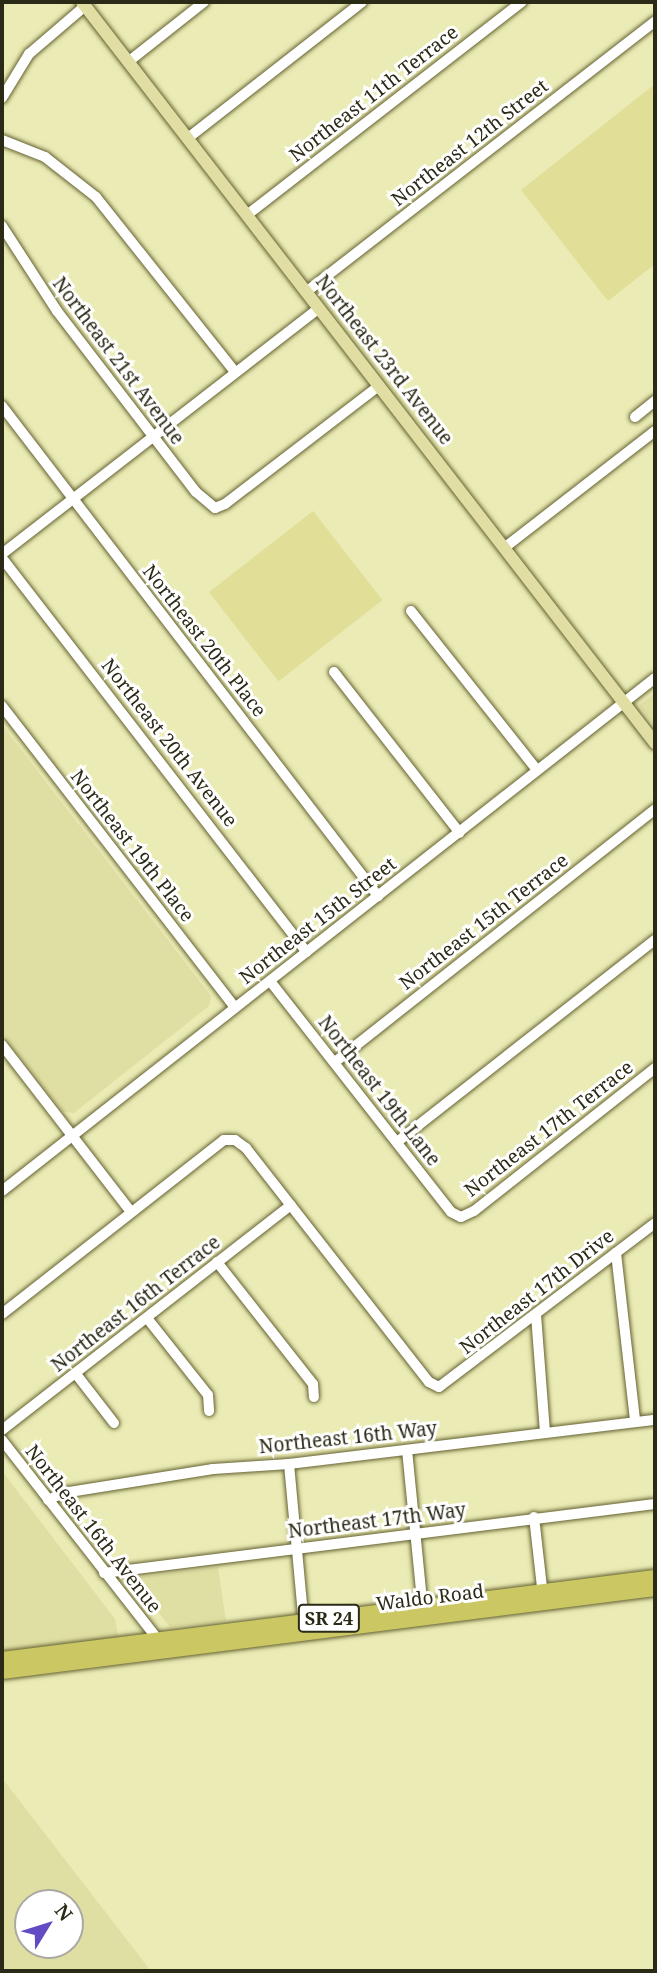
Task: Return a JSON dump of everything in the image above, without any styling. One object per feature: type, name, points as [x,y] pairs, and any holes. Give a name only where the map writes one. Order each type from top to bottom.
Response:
[{"type":"highway","name":"SR 24","points":[[543,1597],[655,1577]]},
{"type":"highway","name":"Waldo Road","points":[[2,1672],[424,1612],[543,1597],[655,1589]]},
{"type":"highway","name":"Waldo Road","points":[[2,1659],[164,1648],[235,1630],[304,1628]]},
{"type":"main road","name":"Northeast 23rd Avenue","points":[[83,4],[655,743]]},
{"type":"street","points":[[128,62],[204,2]]},
{"type":"street","points":[[188,138],[362,2]]},
{"type":"street","name":"Northeast 11th Terrace","points":[[247,215],[522,2]]},
{"type":"street","points":[[2,98],[29,54],[83,4]]},
{"type":"street","name":"Northeast 12th Street","points":[[306,292],[655,21]]},
{"type":"street","points":[[2,140],[46,157],[96,197],[235,372]]},
{"type":"street","name":"Northeast 21st Avenue","points":[[2,226],[30,274],[206,503],[217,507],[379,386]]},
{"type":"street","points":[[2,556],[319,308]]},
{"type":"street","points":[[635,417],[655,401]]},
{"type":"street","name":"Northeast 20th Place","points":[[2,406],[378,896]]},
{"type":"street","points":[[504,548],[655,431]]},
{"type":"street","name":"Northeast 20th Avenue","points":[[2,556],[306,952]]},
{"type":"street","points":[[411,611],[537,770]]},
{"type":"street","points":[[334,672],[460,833]]},
{"type":"street","name":"Northeast 15th Street","points":[[2,1191],[655,678]]},
{"type":"street","name":"Northeast 19th Place","points":[[2,706],[235,1008]]},
{"type":"street","name":"Northeast 15th Terrace","points":[[335,1062],[655,809]]},
{"type":"street","points":[[397,1142],[655,940]]},
{"type":"street","name":"Northeast 19th Lane","points":[[270,981],[451,1212],[463,1216]]},
{"type":"street","points":[[2,1045],[131,1212]]},
{"type":"street","name":"Northeast 17th Terrace","points":[[463,1216],[655,1068]]},
{"type":"street","points":[[2,1314],[214,1146],[232,1140],[246,1148],[291,1205]]},
{"type":"street","name":"Northeast 16th Terrace","points":[[2,1430],[291,1205]]},
{"type":"street","name":"Northeast 17th Drive","points":[[291,1205],[429,1382],[439,1387],[655,1223]]},
{"type":"street","points":[[616,1253],[635,1421]]},
{"type":"street","points":[[218,1262],[313,1384],[314,1397]]},
{"type":"street","points":[[536,1315],[545,1431]]},
{"type":"street","points":[[147,1318],[208,1395],[209,1411]]},
{"type":"street","points":[[76,1374],[114,1423]]},
{"type":"street","name":"Northeast 16th Way","points":[[48,1500],[63,1493],[179,1474],[289,1464],[545,1431],[655,1420]]},
{"type":"street","name":"Northeast 16th Avenue","points":[[2,1440],[6,1455],[48,1500],[164,1648]]},
{"type":"street","points":[[407,1450],[424,1612]]},
{"type":"street","points":[[289,1464],[304,1628]]},
{"type":"street","name":"Northeast 17th Way","points":[[104,1573],[415,1537],[534,1517],[655,1504]]},
{"type":"street","points":[[534,1517],[543,1597]]},
{"type":"shaded area","points":[[655,84],[655,264],[608,301],[521,190]]},
{"type":"shaded area","points":[[313,511],[383,600],[279,681],[209,592]]},
{"type":"shaded area","points":[[655,693],[655,727],[639,705]]},
{"type":"shaded area","points":[[2,725],[211,996],[209,1006],[74,1113],[63,1112],[2,1033]]},
{"type":"shaded area","points":[[2,1471],[115,1619],[118,1637],[2,1652]]},
{"type":"shaded area","points":[[218,1567],[226,1621],[170,1627],[131,1578]]},
{"type":"shaded area","points":[[2,1778],[151,1971],[2,1971]]}]
